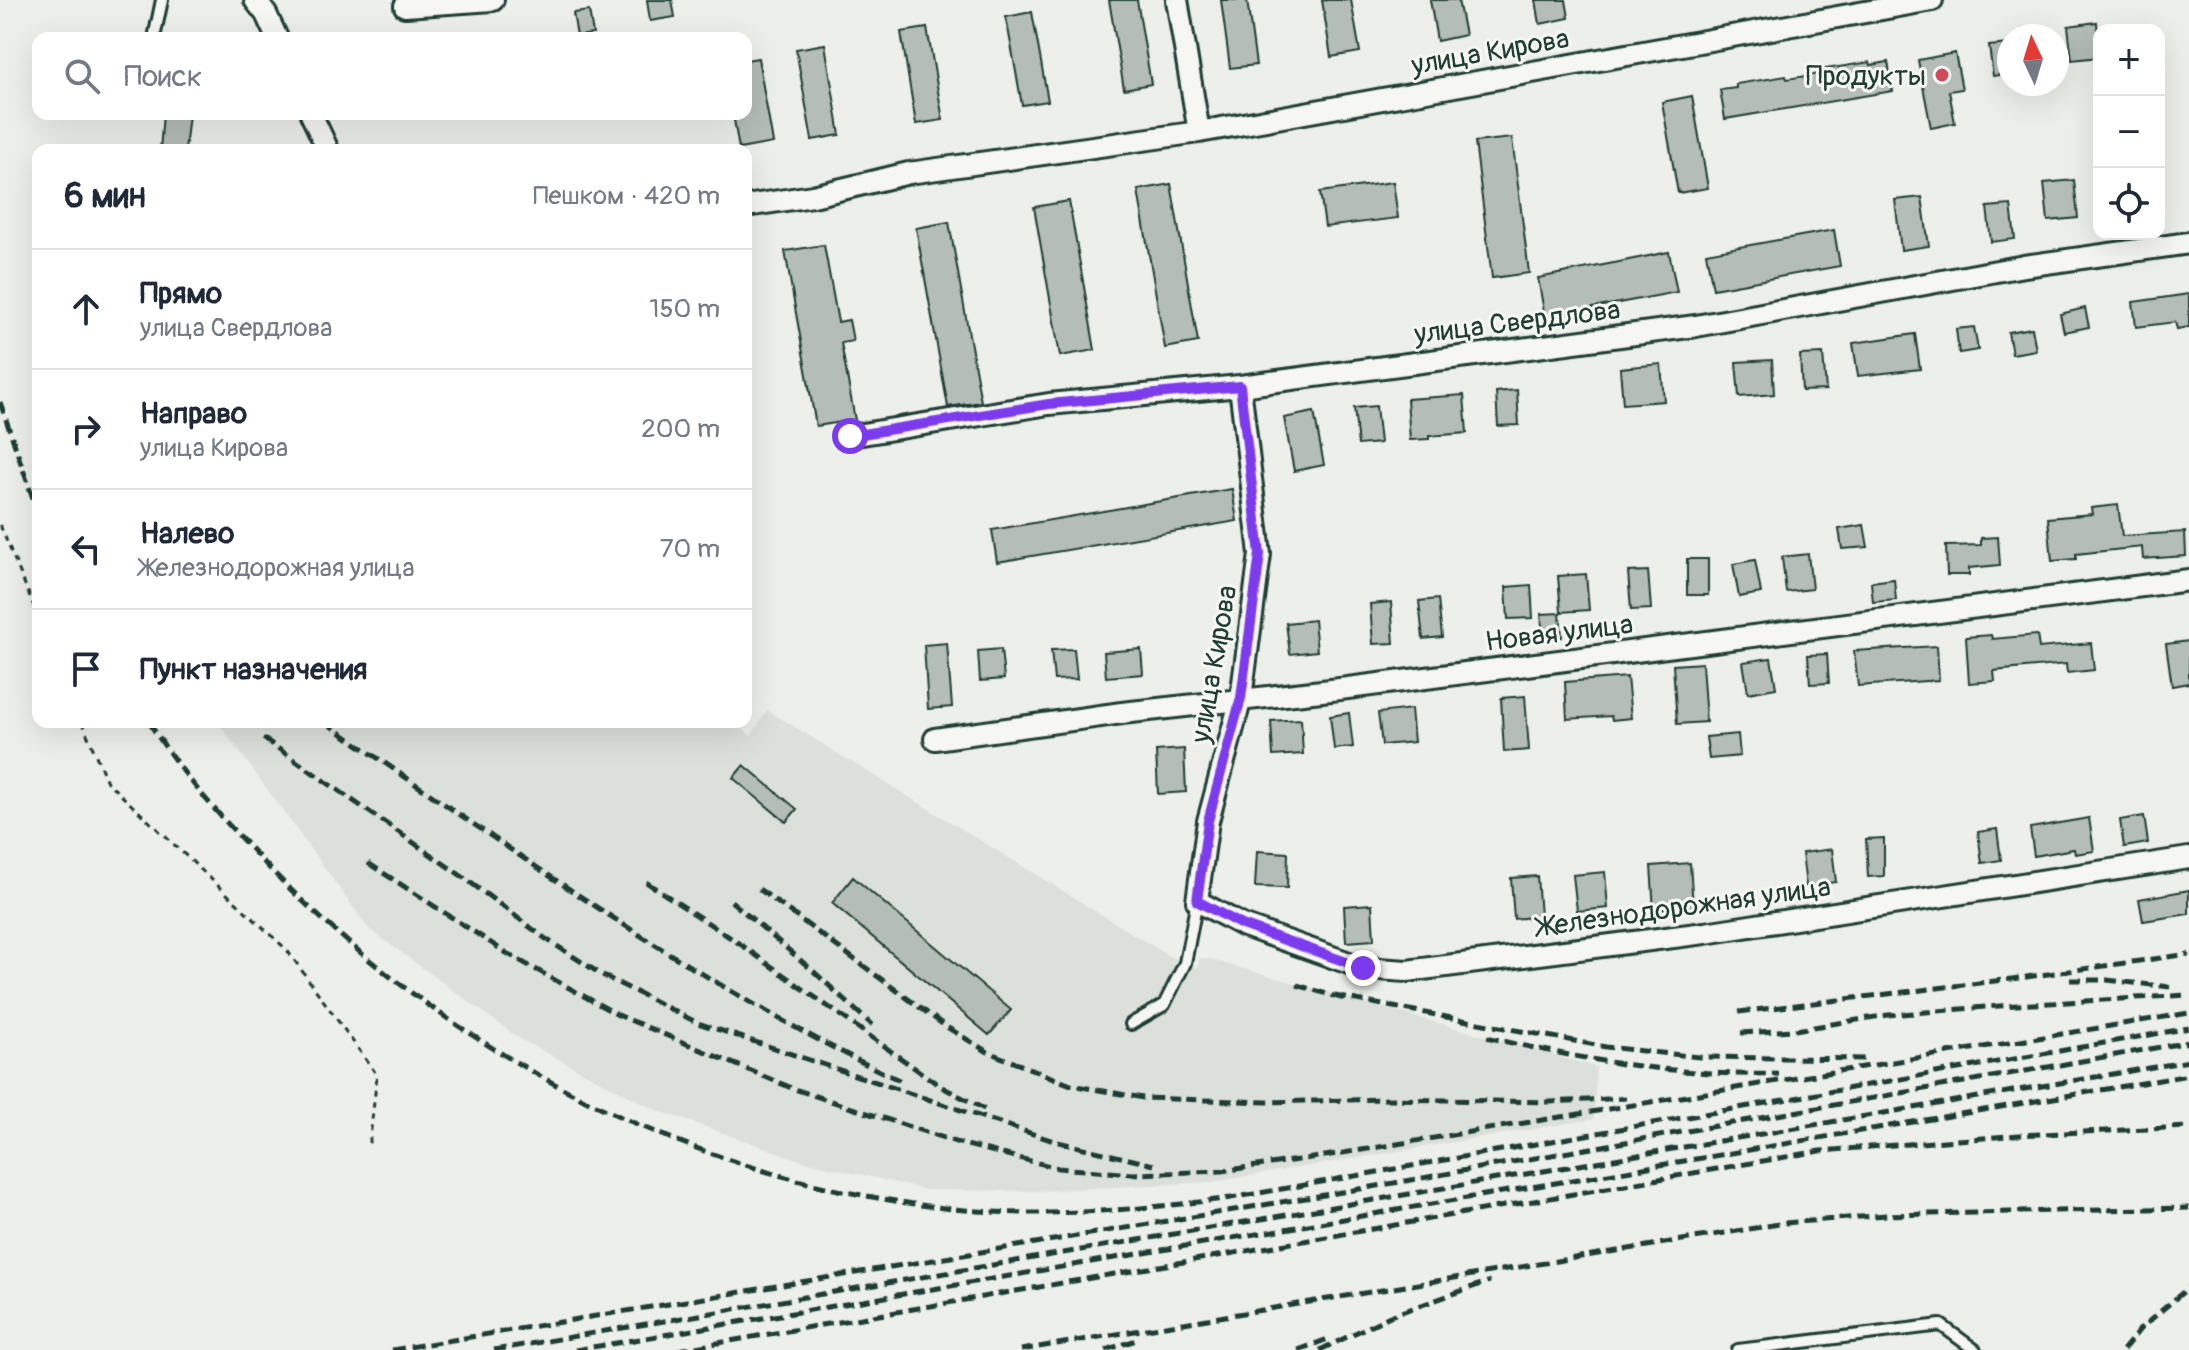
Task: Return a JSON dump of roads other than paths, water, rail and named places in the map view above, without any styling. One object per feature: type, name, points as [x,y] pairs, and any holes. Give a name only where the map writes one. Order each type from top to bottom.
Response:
[{"type":"street","points":[[255,0],[274,32]]},
{"type":"street","points":[[405,6],[493,0]]},
{"type":"street","points":[[1177,0],[1199,132]]},
{"type":"street","name":"улица Кирова","points":[[752,205],[813,196],[909,173],[1199,132],[1932,0]]},
{"type":"street","name":"улица Свердлова","points":[[850,436],[1049,404],[1240,386],[1696,326],[2024,266],[2189,243]]},
{"type":"street","name":"улица Кирова","points":[[1197,901],[1208,821],[1241,698],[1260,554],[1240,386]]},
{"type":"street","name":"Новая улица","points":[[935,739],[2189,580]]},
{"type":"street","name":"Железнодорожная улица","points":[[1197,901],[1242,925],[1363,968],[1407,971],[1705,933],[2189,858]]},
{"type":"lane","points":[[155,32],[162,0]]},
{"type":"lane","points":[[1131,1024],[1164,1005],[1185,963],[1197,901]]},
{"type":"lane","points":[[1738,1350],[1941,1325],[1975,1350]]},
{"type":"railway","points":[[0,402],[32,495]]},
{"type":"railway","points":[[153,728],[212,807],[326,922],[402,986],[483,1042],[568,1091],[658,1133],[750,1167],[846,1192],[944,1208],[1016,1213],[1088,1212],[1231,1198],[2189,1028]]},
{"type":"railway","points":[[334,728],[535,866],[678,959],[750,1002],[901,1081]]},
{"type":"railway","points":[[263,738],[463,877],[546,939],[602,975],[698,1023],[1054,1141],[1154,1165]]},
{"type":"railway","points":[[368,863],[508,954],[618,1015],[794,1089],[959,1143],[1058,1168],[1134,1174],[1222,1171],[2189,1013]]},
{"type":"railway","points":[[646,882],[740,944],[940,1086],[988,1111]]},
{"type":"railway","points":[[759,889],[945,1026],[988,1052],[1071,1085],[1143,1098],[1268,1102],[1389,1099],[1550,1102],[1626,1098]]},
{"type":"railway","points":[[731,901],[872,1025]]},
{"type":"railway","points":[[1739,1012],[2189,954]]},
{"type":"railway","points":[[2070,980],[2107,980],[2170,987]]},
{"type":"railway","points":[[1297,985],[1344,999]]},
{"type":"railway","points":[[1741,1033],[1795,1030],[1888,1015],[2189,995]]},
{"type":"railway","points":[[1335,996],[1606,1047],[1699,1057],[1866,1059]]},
{"type":"railway","points":[[1487,1037],[1558,1053],[1669,1070],[1779,1074]]},
{"type":"railway","points":[[392,1350],[1366,1188],[2189,1042]]},
{"type":"railway","points":[[494,1350],[2189,1061]]},
{"type":"railway","points":[[575,1350],[2189,1075]]},
{"type":"railway","points":[[678,1350],[1820,1151],[2020,1135],[2189,1127]]},
{"type":"railway","points":[[1021,1350],[1785,1223],[1886,1215],[2189,1208]]},
{"type":"railway","points":[[1320,1350],[1390,1316],[1490,1281]]},
{"type":"railway","points":[[2123,1350],[2141,1328],[2189,1287]]},
{"type":"railway","points":[[1298,1350],[1328,1339]]},
{"type":"railway","points":[[1106,1350],[1136,1340]]},
{"type":"place","name":"Продукты","points":[[1942,75]]}]
